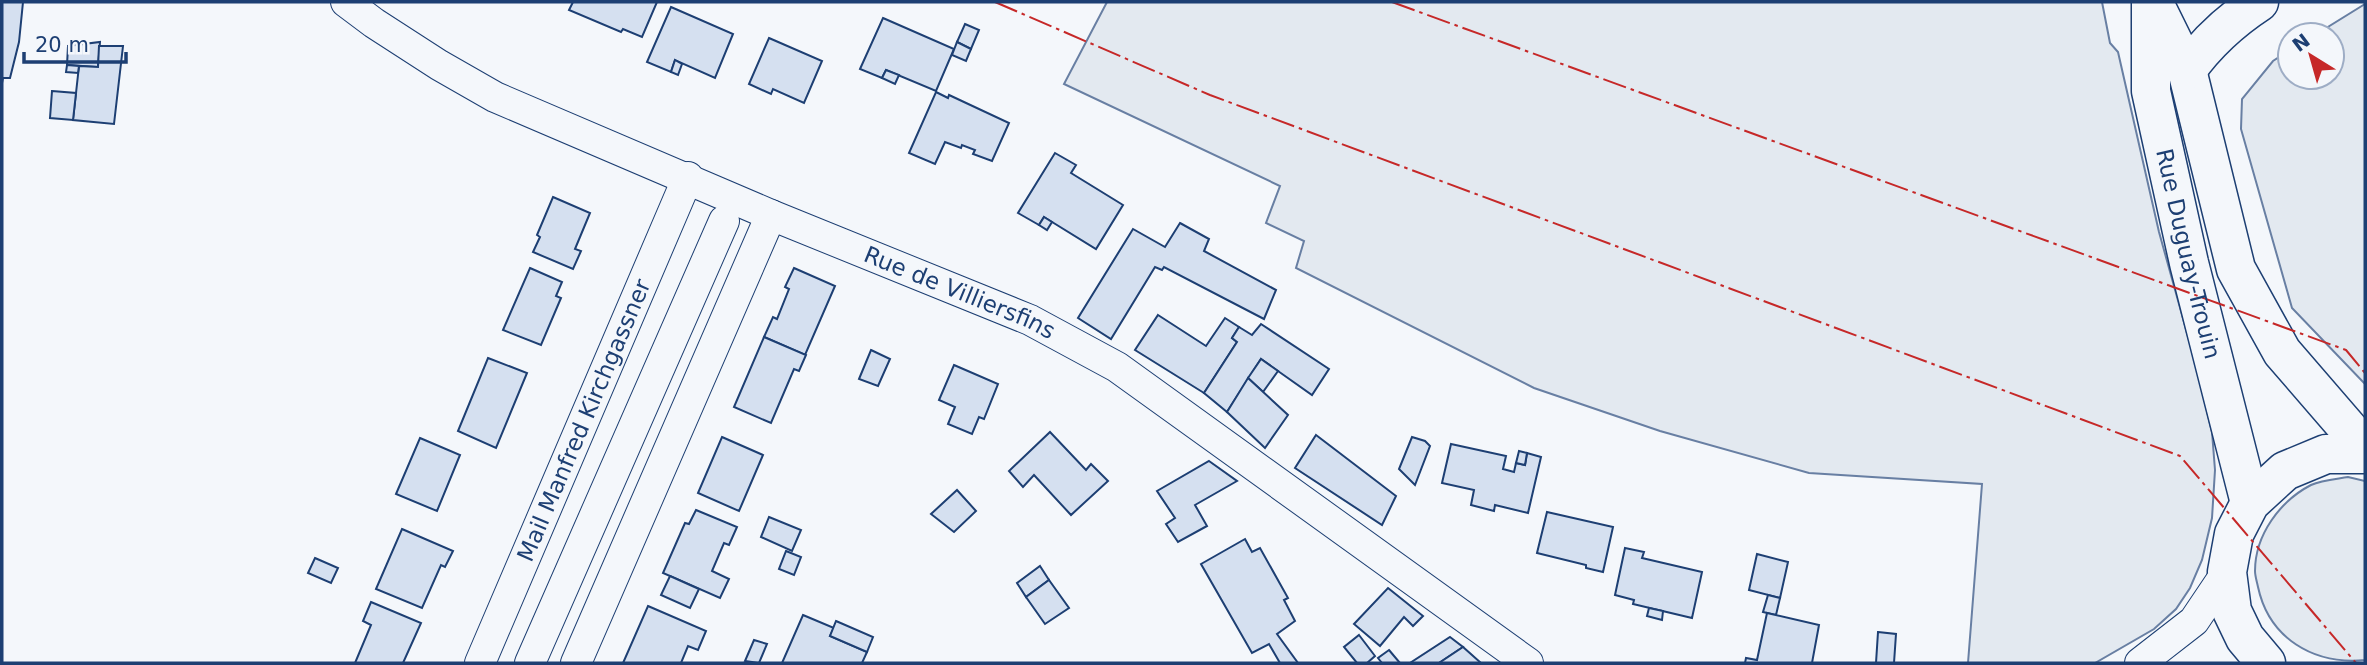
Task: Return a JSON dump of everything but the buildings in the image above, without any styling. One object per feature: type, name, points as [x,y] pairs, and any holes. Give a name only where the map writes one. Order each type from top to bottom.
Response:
[{"type":"main road","name":"Rue Duguay-Trouin","points":[[2152,2],[2187,70],[2236,269],[2282,352],[2365,448]]},
{"type":"main road","name":"Rue Duguay-Trouin","points":[[2152,2],[2151,91],[2189,263],[2250,503]]},
{"type":"main road","points":[[2187,70],[2204,46],[2259,2]]},
{"type":"main road","points":[[2266,663],[2245,638],[2232,611],[2227,572],[2234,534],[2250,503],[2285,471],[2326,454],[2365,454]]},
{"type":"street","name":"Rue de Villiersfins","points":[[346,2],[439,65],[495,97],[688,177],[771,215],[1030,320],[1117,367],[1528,663]]},
{"type":"street","name":"Mail Manfred Kirchgassner","points":[[480,663],[688,177]]},
{"type":"street","points":[[576,663],[771,215]]},
{"type":"street","name":"Mail Manfred Kirchgassner","points":[[530,663],[724,221]]},
{"type":"street","points":[[2140,663],[2194,621],[2227,572]]},
{"type":"shaded area","points":[[1107,2],[2102,2],[2110,43],[2118,52],[2159,232],[2212,432],[2215,470],[2212,518],[2202,560],[2190,588],[2176,609],[2154,629],[2095,663],[1968,663],[1982,484],[1809,473],[1660,431],[1534,388],[1296,268],[1304,241],[1266,223],[1280,186],[1064,84]]},
{"type":"shaded area","points":[[2365,4],[2365,384],[2292,308],[2241,129],[2242,99],[2276,59],[2276,91],[2346,91],[2346,21],[2338,21]]},
{"type":"shaded area","points":[[2348,477],[2365,481],[2365,660],[2328,658],[2296,645],[2272,621],[2264,605],[2255,573],[2259,545],[2265,532],[2271,520],[2289,500],[2311,485]]},
{"type":"power","points":[[995,2],[1210,95],[2180,456],[2356,663]]},
{"type":"power","points":[[1392,2],[2346,350],[2365,373]]}]
